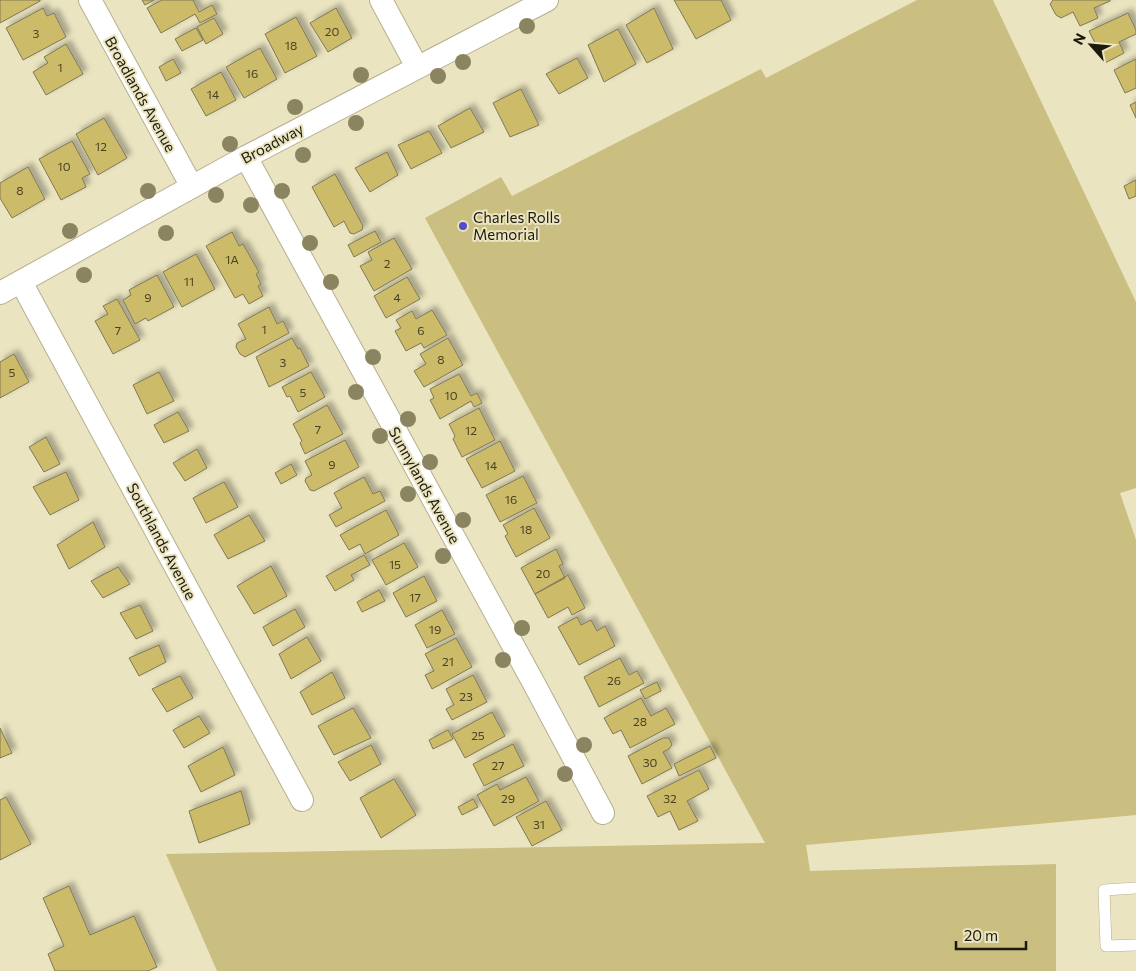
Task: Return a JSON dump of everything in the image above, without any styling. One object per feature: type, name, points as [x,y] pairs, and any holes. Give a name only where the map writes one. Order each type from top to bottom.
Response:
[{"type":"street","name":"Broadlands Avenue","points":[[90,0],[192,187]]},
{"type":"street","points":[[381,0],[417,67]]},
{"type":"street","name":"Broadway","points":[[0,293],[246,157],[547,0]]},
{"type":"street","name":"Sunnylands Avenue","points":[[246,157],[603,813]]},
{"type":"street","name":"Southlands Avenue","points":[[22,282],[302,800]]},
{"type":"lane","points":[[1136,888],[1104,890],[1106,946],[1136,945]]},
{"type":"shaded area","points":[[917,0],[993,0],[1136,302],[1136,488],[1120,493],[1136,540],[1136,815],[806,845],[810,871],[1056,864],[1056,971],[217,971],[166,854],[765,843],[425,218],[501,177],[512,196],[761,69],[766,78]]},
{"type":"building","points":[[0,0],[40,0],[40,1],[0,23]]},
{"type":"building","points":[[142,0],[154,0],[145,5]]},
{"type":"building","points":[[162,0],[193,0],[199,12],[212,5],[217,14],[200,23],[195,14],[161,33],[147,8]]},
{"type":"building","points":[[674,0],[721,0],[731,20],[696,39]]},
{"type":"building","points":[[1053,0],[1110,1],[1094,8],[1098,18],[1080,26],[1073,12],[1061,18],[1056,15],[1050,4]]},
{"type":"building","points":[[43,8],[47,16],[54,13],[66,37],[23,60],[6,28]]},
{"type":"building","points":[[336,8],[352,38],[328,52],[310,23]]},
{"type":"building","points":[[654,8],[673,49],[647,63],[626,25]]},
{"type":"building","points":[[1128,13],[1136,34],[1119,42],[1124,53],[1105,63],[1089,31]]},
{"type":"building","points":[[296,17],[317,56],[285,73],[265,34]]},
{"type":"building","points":[[214,18],[223,34],[206,44],[197,27]]},
{"type":"building","points":[[196,28],[203,40],[182,51],[175,39]]},
{"type":"building","points":[[618,29],[636,64],[604,82],[588,45]]},
{"type":"building","points":[[66,44],[83,74],[46,95],[33,72],[48,63],[44,57]]},
{"type":"building","points":[[260,48],[277,79],[244,98],[226,67]]},
{"type":"building","points":[[577,58],[588,78],[559,94],[546,74]]},
{"type":"building","points":[[173,59],[181,73],[166,81],[159,67]]},
{"type":"building","points":[[1136,59],[1136,88],[1125,93],[1114,70]]},
{"type":"building","points":[[221,72],[236,100],[206,116],[191,89]]},
{"type":"building","points":[[521,89],[539,125],[510,137],[493,103]]},
{"type":"building","points":[[1136,102],[1136,118],[1130,105]]},
{"type":"building","points":[[470,108],[484,132],[451,148],[438,126]]},
{"type":"building","points":[[104,118],[127,158],[98,175],[76,134]]},
{"type":"building","points":[[429,131],[442,153],[411,169],[398,145]]},
{"type":"building","points":[[72,141],[90,174],[82,178],[86,187],[61,200],[39,159]]},
{"type":"building","points":[[387,152],[398,175],[370,192],[355,168]]},
{"type":"building","points":[[28,167],[45,199],[12,218],[0,198],[0,183]]},
{"type":"building","points":[[335,174],[363,226],[362,230],[354,234],[350,233],[344,221],[334,227],[312,187]]},
{"type":"building","points":[[1136,180],[1136,196],[1129,199],[1124,186]]},
{"type":"building","points":[[375,231],[381,242],[354,257],[348,245]]},
{"type":"building","points":[[232,232],[239,246],[243,244],[259,272],[256,274],[261,284],[258,286],[263,296],[249,304],[243,294],[235,298],[206,246]]},
{"type":"building","points":[[394,238],[412,269],[374,291],[360,266],[372,260],[368,252]]},
{"type":"building","points":[[196,254],[215,289],[182,307],[163,272]]},
{"type":"building","points":[[157,275],[174,307],[148,321],[146,318],[135,324],[123,300],[131,295],[129,290]]},
{"type":"building","points":[[407,277],[420,299],[386,318],[374,296]]},
{"type":"building","points":[[117,299],[140,340],[113,354],[95,321],[108,314],[103,306]]},
{"type":"building","points":[[269,307],[277,324],[283,321],[289,333],[245,357],[240,354],[236,347],[237,343],[246,339],[238,324]]},
{"type":"building","points":[[432,310],[447,335],[424,348],[421,343],[406,351],[395,331],[401,328],[396,320],[412,311],[416,319]]},
{"type":"building","points":[[292,338],[298,349],[300,348],[309,366],[269,387],[256,357]]},
{"type":"building","points":[[448,338],[463,365],[424,387],[414,371],[426,364],[420,354]]},
{"type":"building","points":[[14,354],[29,382],[0,398],[0,362]]},
{"type":"building","points":[[159,372],[174,401],[147,414],[133,385]]},
{"type":"building","points":[[311,372],[325,397],[298,412],[290,396],[287,397],[282,387]]},
{"type":"building","points":[[459,374],[471,396],[477,393],[482,403],[474,407],[471,401],[440,419],[430,400],[434,398],[430,389]]},
{"type":"building","points":[[327,405],[343,434],[305,454],[300,443],[302,441],[293,424]]},
{"type":"building","points":[[479,408],[495,440],[462,457],[453,439],[455,436],[449,424]]},
{"type":"building","points":[[178,412],[189,431],[164,443],[154,425]]},
{"type":"building","points":[[46,437],[60,464],[44,472],[29,447]]},
{"type":"building","points":[[345,440],[359,467],[314,491],[310,490],[305,481],[306,478],[312,475],[305,461]]},
{"type":"building","points":[[500,441],[515,471],[482,488],[466,459]]},
{"type":"building","points":[[197,449],[207,468],[185,481],[173,463]]},
{"type":"building","points":[[291,464],[297,475],[281,484],[275,473]]},
{"type":"building","points":[[66,472],[79,500],[50,515],[33,487]]},
{"type":"building","points":[[523,476],[537,503],[500,522],[486,495]]},
{"type":"building","points":[[364,477],[373,494],[380,491],[385,501],[336,527],[329,515],[342,508],[334,493]]},
{"type":"building","points":[[224,482],[238,507],[206,523],[193,498]]},
{"type":"building","points":[[534,508],[550,538],[516,557],[505,536],[508,534],[503,525]]},
{"type":"building","points":[[386,510],[399,535],[365,554],[360,544],[349,550],[340,535]]},
{"type":"building","points":[[249,515],[265,541],[228,559],[214,535]]},
{"type":"building","points":[[93,522],[105,547],[69,569],[57,545]]},
{"type":"building","points":[[404,543],[418,567],[386,585],[372,560]]},
{"type":"building","points":[[556,549],[563,564],[559,566],[565,578],[535,594],[521,568]]},
{"type":"building","points":[[364,555],[370,565],[351,575],[354,580],[335,591],[326,576]]},
{"type":"building","points":[[271,566],[287,596],[254,614],[237,586]]},
{"type":"building","points":[[118,567],[130,584],[103,598],[91,581]]},
{"type":"building","points":[[568,575],[585,608],[572,615],[568,607],[548,618],[535,594]]},
{"type":"building","points":[[424,576],[437,601],[406,617],[393,593]]},
{"type":"building","points":[[379,590],[385,601],[362,612],[357,602]]},
{"type":"building","points":[[140,605],[153,631],[136,639],[120,613]]},
{"type":"building","points":[[295,609],[305,627],[273,646],[263,627]]},
{"type":"building","points":[[442,610],[455,634],[427,648],[415,625]]},
{"type":"building","points":[[577,617],[581,625],[591,620],[597,631],[605,626],[615,646],[579,665],[558,627]]},
{"type":"building","points":[[307,637],[321,661],[291,679],[279,654]]},
{"type":"building","points":[[456,638],[472,667],[432,689],[425,675],[434,671],[425,654]]},
{"type":"building","points":[[159,645],[166,662],[139,676],[129,658]]},
{"type":"building","points":[[620,658],[629,675],[637,671],[644,683],[599,707],[584,677]]},
{"type":"building","points":[[332,672],[345,698],[312,715],[300,692]]},
{"type":"building","points":[[473,675],[487,702],[452,720],[446,709],[454,705],[446,689]]},
{"type":"building","points":[[180,676],[193,698],[167,712],[152,689]]},
{"type":"building","points":[[657,682],[661,691],[645,699],[640,690]]},
{"type":"building","points":[[641,698],[651,716],[666,708],[675,724],[630,748],[621,730],[613,734],[604,718]]},
{"type":"building","points":[[353,708],[371,738],[334,755],[318,726]]},
{"type":"building","points":[[492,712],[505,736],[465,758],[452,734]]},
{"type":"building","points":[[199,716],[210,733],[184,748],[173,730]]},
{"type":"building","points":[[0,728],[12,753],[0,758]]},
{"type":"building","points":[[448,730],[453,739],[433,749],[429,740]]},
{"type":"building","points":[[663,738],[669,738],[672,745],[663,752],[672,768],[642,784],[628,756]]},
{"type":"building","points":[[513,744],[524,766],[484,786],[473,764]]},
{"type":"building","points":[[371,745],[381,764],[350,781],[338,762]]},
{"type":"building","points":[[710,746],[716,758],[679,776],[674,764]]},
{"type":"building","points":[[223,747],[235,775],[201,792],[188,766]]},
{"type":"building","points":[[699,770],[709,789],[687,801],[698,821],[679,830],[670,811],[658,817],[647,796]]},
{"type":"building","points":[[526,777],[539,801],[494,826],[477,795],[497,784],[500,790]]},
{"type":"building","points":[[394,779],[416,815],[381,838],[360,798]]},
{"type":"building","points":[[241,791],[250,824],[199,843],[189,811]]},
{"type":"building","points":[[6,797],[31,844],[0,860],[0,800]]},
{"type":"building","points":[[473,799],[478,807],[462,815],[458,807]]},
{"type":"building","points":[[546,801],[562,830],[532,846],[516,817]]},
{"type":"building","points":[[69,886],[90,935],[134,916],[157,967],[148,971],[55,971],[48,954],[64,946],[43,898]]},
{"type":"place","name":"Charles Rolls Memorial","points":[[463,226]]}]
